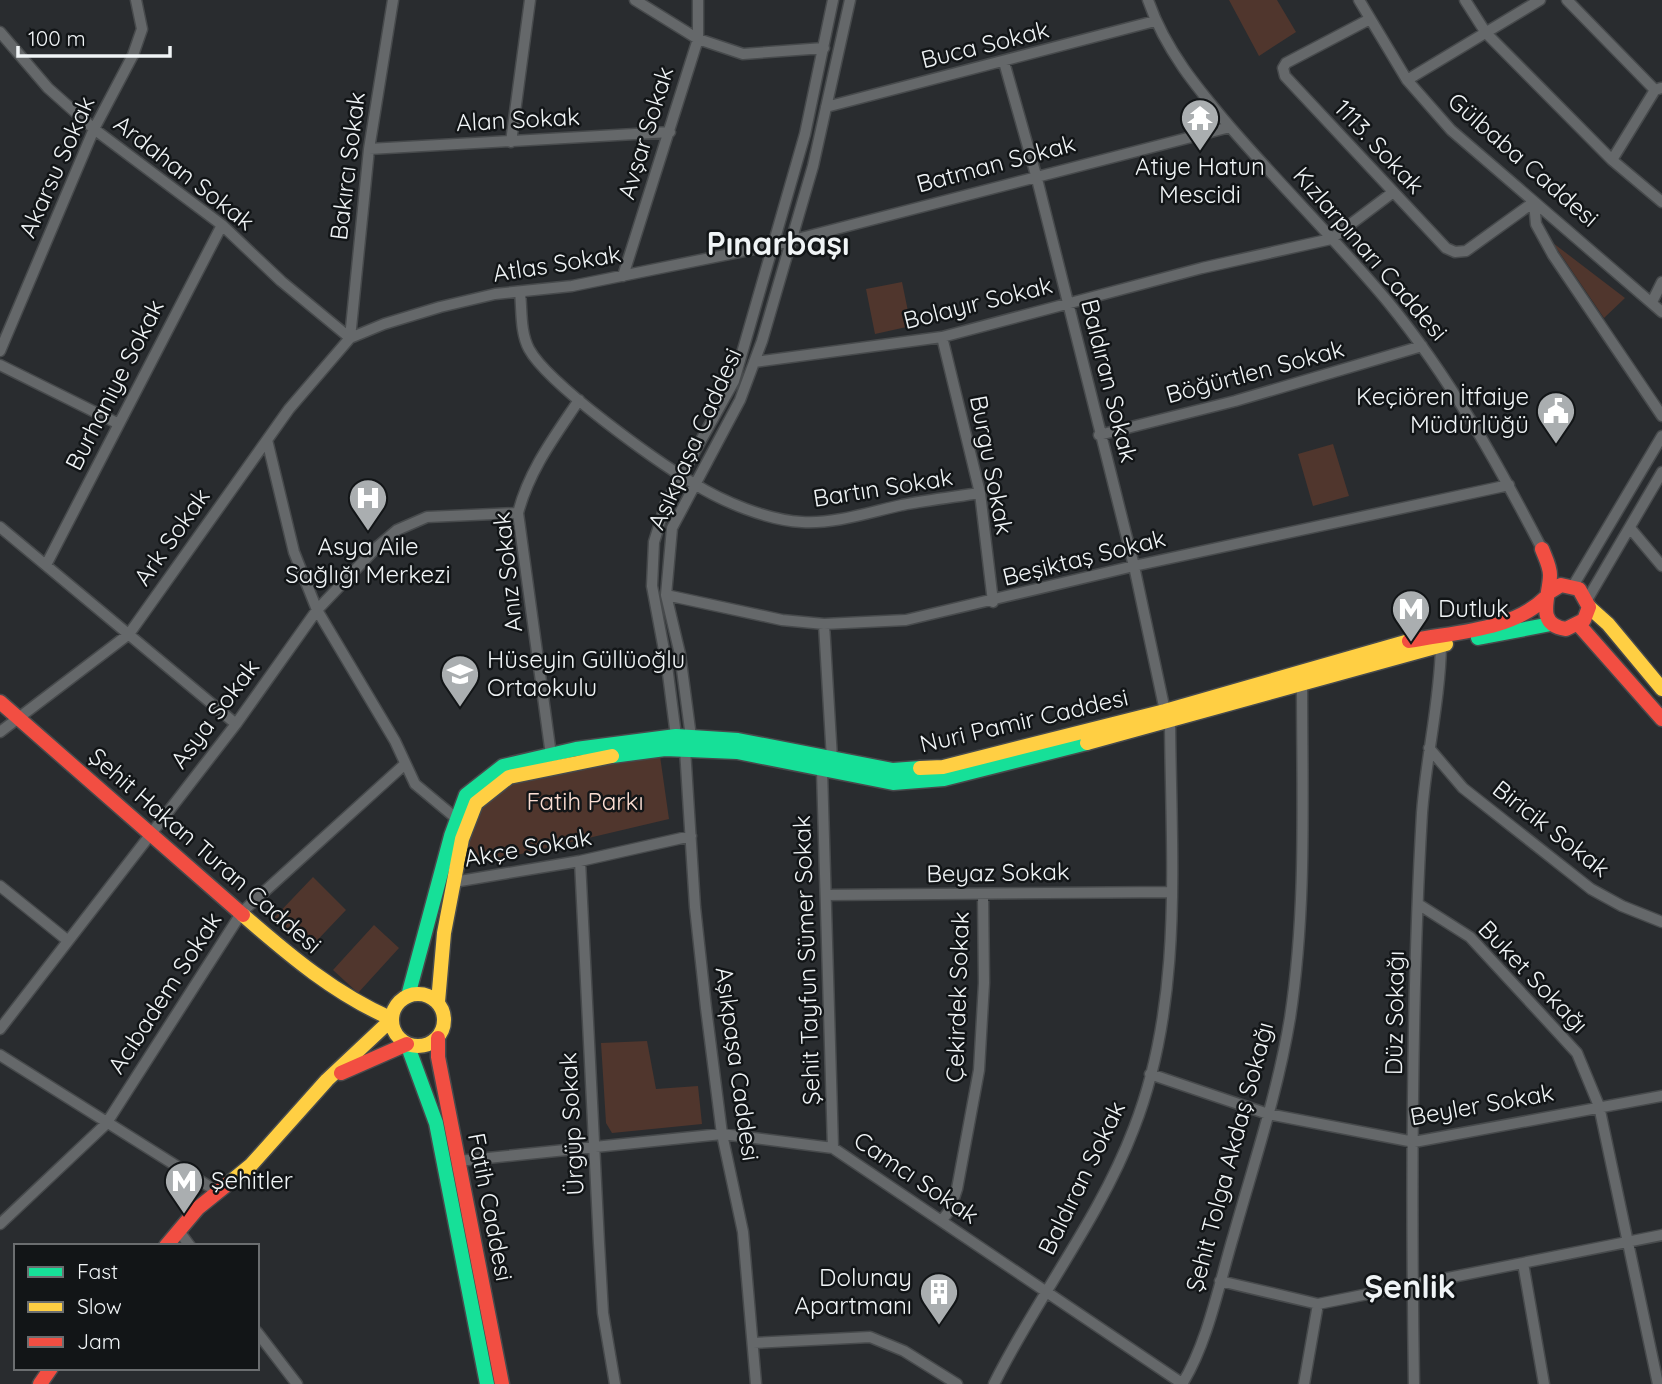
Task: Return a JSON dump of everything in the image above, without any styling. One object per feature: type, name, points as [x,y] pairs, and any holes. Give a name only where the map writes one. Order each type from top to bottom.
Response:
[{"type":"main road","points":[[1542,549],[1662,689]]},
{"type":"main road","points":[[1542,549],[1550,572],[1544,611],[1552,624],[1568,629],[1579,625],[1588,603]]},
{"type":"main road","points":[[1547,596],[1560,585],[1572,585]]},
{"type":"main road","name":"Nuri Pamir Caddesi","points":[[1167,717],[1406,642],[1508,621],[1533,610],[1547,596]]},
{"type":"main road","name":"Nuri Pamir Caddesi","points":[[438,1002],[444,933],[462,839],[476,803],[509,777],[578,761],[665,749],[688,743],[738,740],[827,765],[893,770],[943,767],[1303,684],[1441,645],[1552,624]]},
{"type":"main road","points":[[1579,625],[1662,719]]},
{"type":"main road","name":"Şehit Hakan Turan Caddesi","points":[[0,702],[301,966],[358,1004],[392,1019]]},
{"type":"main road","name":"Nuri Pamir Caddesi","points":[[408,996],[418,949],[466,795],[503,766],[551,755],[676,736],[688,743]]},
{"type":"main road","points":[[327,1080],[377,1054],[407,1044],[423,1046],[438,1038],[444,1024],[438,1002],[424,994],[408,996],[396,1005],[392,1019],[395,1034],[407,1044]]},
{"type":"main road","points":[[168,1244],[198,1208],[251,1165],[327,1080],[392,1019]]},
{"type":"main road","name":"Fatih Caddesi","points":[[438,1038],[438,1057],[502,1384]]},
{"type":"main road","name":"Fatih Caddesi","points":[[407,1044],[436,1123],[487,1384]]},
{"type":"street","name":"Akarsu Sokak","points":[[0,351],[94,129],[133,55],[142,29],[136,0]]},
{"type":"street","name":"Bakırcı Sokak","points":[[349,338],[369,149],[393,0]]},
{"type":"street","points":[[511,142],[530,0]]},
{"type":"street","points":[[635,0],[698,39],[743,54],[824,48]]},
{"type":"street","name":"Avşar Sokak","points":[[623,276],[698,39],[698,0]]},
{"type":"street","name":"Aşıkpaşa Caddesi","points":[[676,736],[667,666],[652,586],[654,542],[666,503],[734,381],[805,134],[833,0]]},
{"type":"street","name":"Aşıkpaşa Caddesi","points":[[756,1384],[743,1232],[722,1135],[695,906],[688,743],[680,654],[666,595],[672,528],[740,400],[754,362],[791,240],[826,107],[850,0]]},
{"type":"street","name":"Kızlarpınarı Caddesi","points":[[1148,0],[1167,44],[1198,89],[1387,300],[1422,346],[1465,407],[1542,549]]},
{"type":"street","name":"Gülbaba Caddesi","points":[[1359,0],[1407,80],[1451,130],[1657,304],[1662,312]]},
{"type":"street","points":[[1465,0],[1486,33],[1612,160],[1661,200]]},
{"type":"street","points":[[1407,80],[1540,0]]},
{"type":"street","points":[[1567,0],[1659,89],[1612,160]]},
{"type":"street","name":"1113. Sokak","points":[[1370,19],[1286,63],[1283,68],[1285,76],[1446,248],[1455,252],[1466,251],[1534,202]]},
{"type":"street","name":"Buca Sokak","points":[[826,107],[1155,21]]},
{"type":"street","name":"Ardahan Sokak","points":[[0,32],[48,88],[94,129],[222,225],[349,338]]},
{"type":"street","name":"Baldıran Sokak","points":[[993,1384],[1012,1347],[1084,1231],[1135,1128],[1164,1014],[1172,933],[1167,717],[1134,566],[1099,435],[1036,175],[1004,62]]},
{"type":"street","name":"Batman Sokak","points":[[774,245],[1036,175],[1230,127]]},
{"type":"street","name":"Alan Sokak","points":[[369,149],[670,132]]},
{"type":"street","points":[[1331,239],[1392,193]]},
{"type":"street","points":[[1534,202],[1536,224],[1553,255],[1662,416]]},
{"type":"street","name":"Burhaniye Sokak","points":[[46,565],[222,225]]},
{"type":"street","name":"Bolayır Sokak","points":[[754,362],[942,337],[1068,303],[1331,239]]},
{"type":"street","name":"Atlas Sokak","points":[[349,338],[440,307],[623,276],[774,245]]},
{"type":"street","points":[[1657,304],[1662,282]]},
{"type":"street","name":"Bartın Sokak","points":[[520,292],[528,347],[540,365],[579,400],[694,485],[763,515],[802,522],[841,519],[981,493]]},
{"type":"street","name":"Burgu Sokak","points":[[942,337],[981,493],[992,601]]},
{"type":"street","name":"Ark Sokak","points":[[0,732],[129,634],[267,440],[349,338]]},
{"type":"street","name":"Böğürtlen Sokak","points":[[1099,435],[1235,401],[1422,346]]},
{"type":"street","points":[[0,365],[119,424]]},
{"type":"street","name":"Anız Sokak","points":[[551,755],[518,513],[523,491],[538,462],[579,400]]},
{"type":"street","points":[[1572,585],[1662,436]]},
{"type":"street","points":[[267,440],[295,552],[317,610],[395,741],[415,784],[457,820]]},
{"type":"street","points":[[1588,603],[1662,472]]},
{"type":"street","name":"Beşiktaş Sokak","points":[[666,595],[782,620],[824,624],[906,620],[1134,566],[1509,485]]},
{"type":"street","name":"Asya Sokak","points":[[0,1029],[236,724],[317,610],[377,547],[397,530],[426,517],[518,513]]},
{"type":"street","points":[[0,527],[236,724]]},
{"type":"street","points":[[1630,528],[1662,566]]},
{"type":"street","name":"Şehit Tayfun Sümer Sokak","points":[[824,624],[826,895],[833,1148]]},
{"type":"street","name":"Düz Sokağı","points":[[1414,1384],[1412,1285],[1418,904],[1429,748],[1441,645]]},
{"type":"street","name":"Şehit Tolga Akdaş Sokağı","points":[[1182,1384],[1191,1370],[1220,1281],[1268,1114],[1290,1019],[1302,920],[1303,684]]},
{"type":"street","name":"Biricik Sokak","points":[[1429,748],[1463,788],[1591,889],[1622,906],[1662,922]]},
{"type":"street","name":"Acıbadem Sokak","points":[[0,1224],[106,1124],[242,912],[405,764]]},
{"type":"street","name":"Akçe Sokak","points":[[454,882],[580,861],[691,836]]},
{"type":"street","name":"Ürgüp Sokak","points":[[580,861],[603,1313],[615,1384]]},
{"type":"street","points":[[0,886],[67,940]]},
{"type":"street","name":"Beyaz Sokak","points":[[826,895],[1171,892]]},
{"type":"street","name":"Çekirdek Sokak","points":[[942,1220],[950,1210],[957,1189],[979,1070],[984,983],[983,895]]},
{"type":"street","name":"Buket Sokağı","points":[[1418,904],[1470,937],[1577,1053],[1599,1106],[1658,1384]]},
{"type":"street","points":[[0,1055],[218,1192]]},
{"type":"street","name":"Beyler Sokak","points":[[1150,1074],[1268,1114],[1414,1142],[1662,1096]]},
{"type":"street","name":"Camcı Sokak","points":[[458,1161],[722,1135],[833,1148],[1182,1384]]},
{"type":"street","points":[[179,1231],[189,1244]]},
{"type":"street","points":[[1220,1281],[1318,1304],[1662,1235]]},
{"type":"street","points":[[1523,1263],[1544,1384]]},
{"type":"street","points":[[1304,1384],[1318,1304]]},
{"type":"street","points":[[259,1335],[291,1382]]},
{"type":"street","points":[[753,1343],[870,1337],[904,1350],[957,1384]]},
{"type":"green space","points":[[1229,0],[1277,0],[1296,32],[1259,56]]},
{"type":"green space","points":[[1553,243],[1625,298],[1604,318]]},
{"type":"green space","points":[[902,282],[911,326],[875,334],[866,289]]},
{"type":"green space","points":[[1333,444],[1349,496],[1313,506],[1298,454]]},
{"type":"green space","name":"Fatih Parkı","points":[[660,756],[669,819],[478,864],[467,850],[473,823],[481,809],[495,795],[514,784],[563,769]]},
{"type":"green space","points":[[313,877],[346,910],[307,951],[273,919]]},
{"type":"green space","points":[[374,925],[399,948],[358,993],[333,970]]},
{"type":"green space","points":[[647,1041],[656,1089],[698,1086],[702,1124],[612,1133],[606,1123],[601,1043]]},
{"type":"traffic: fast","points":[[1478,638],[1551,624]]},
{"type":"traffic: fast","points":[[408,996],[451,836],[466,795],[503,766],[576,749],[676,736],[738,740],[893,770],[920,768]]},
{"type":"traffic: fast","points":[[612,756],[665,749],[737,752],[893,783],[944,779],[1087,743]]},
{"type":"traffic: fast","points":[[407,1044],[436,1123],[487,1384]]},
{"type":"traffic: slow","points":[[1589,607],[1608,624],[1662,689]]},
{"type":"traffic: slow","points":[[920,768],[943,767],[1165,711],[1409,641]]},
{"type":"traffic: slow","points":[[1087,743],[1446,644]]},
{"type":"traffic: slow","points":[[438,1002],[444,933],[462,839],[476,803],[509,777],[612,756]]},
{"type":"traffic: slow","points":[[229,1183],[251,1165],[327,1080],[392,1019],[332,986],[243,915]]},
{"type":"traffic: slow","points":[[418,994],[437,1001],[444,1020],[437,1039],[418,1046],[399,1039],[392,1020],[399,1001],[418,994]]},
{"type":"traffic: jam","points":[[1542,549],[1550,572],[1546,608],[1550,622],[1566,629],[1584,620],[1589,607],[1579,589],[1561,585],[1548,593]]},
{"type":"traffic: jam","points":[[1409,641],[1499,624],[1531,609],[1545,598]]},
{"type":"traffic: jam","points":[[1579,625],[1662,719]]},
{"type":"traffic: jam","points":[[0,702],[243,915]]},
{"type":"traffic: jam","points":[[438,1038],[438,1057],[502,1384]]},
{"type":"traffic: jam","points":[[341,1073],[407,1044]]},
{"type":"traffic: jam","points":[[168,1244],[198,1208],[229,1183]]},
{"type":"traffic: jam","points":[[40,1384],[50,1370]]},
{"type":"place","name":"Atiye Hatun Mescidi","points":[[1200,152]]},
{"type":"place","name":"Keçiören İtfaiye Müdürlüğü","points":[[1556,445]]},
{"type":"place","name":"Asya Aile Sağlığı Merkezi","points":[[368,532]]},
{"type":"place","name":"Dutluk","points":[[1411,643]]},
{"type":"place","name":"Hüseyin Güllüoğlu Ortaokulu","points":[[460,708]]},
{"type":"place","name":"Şehitler","points":[[184,1215]]},
{"type":"place","name":"Dolunay Apartmanı","points":[[939,1326]]},
{"type":"district","name":"Pınarbaşı","points":[[778,244]]},
{"type":"district","name":"Şenlik","points":[[1410,1287]]}]
